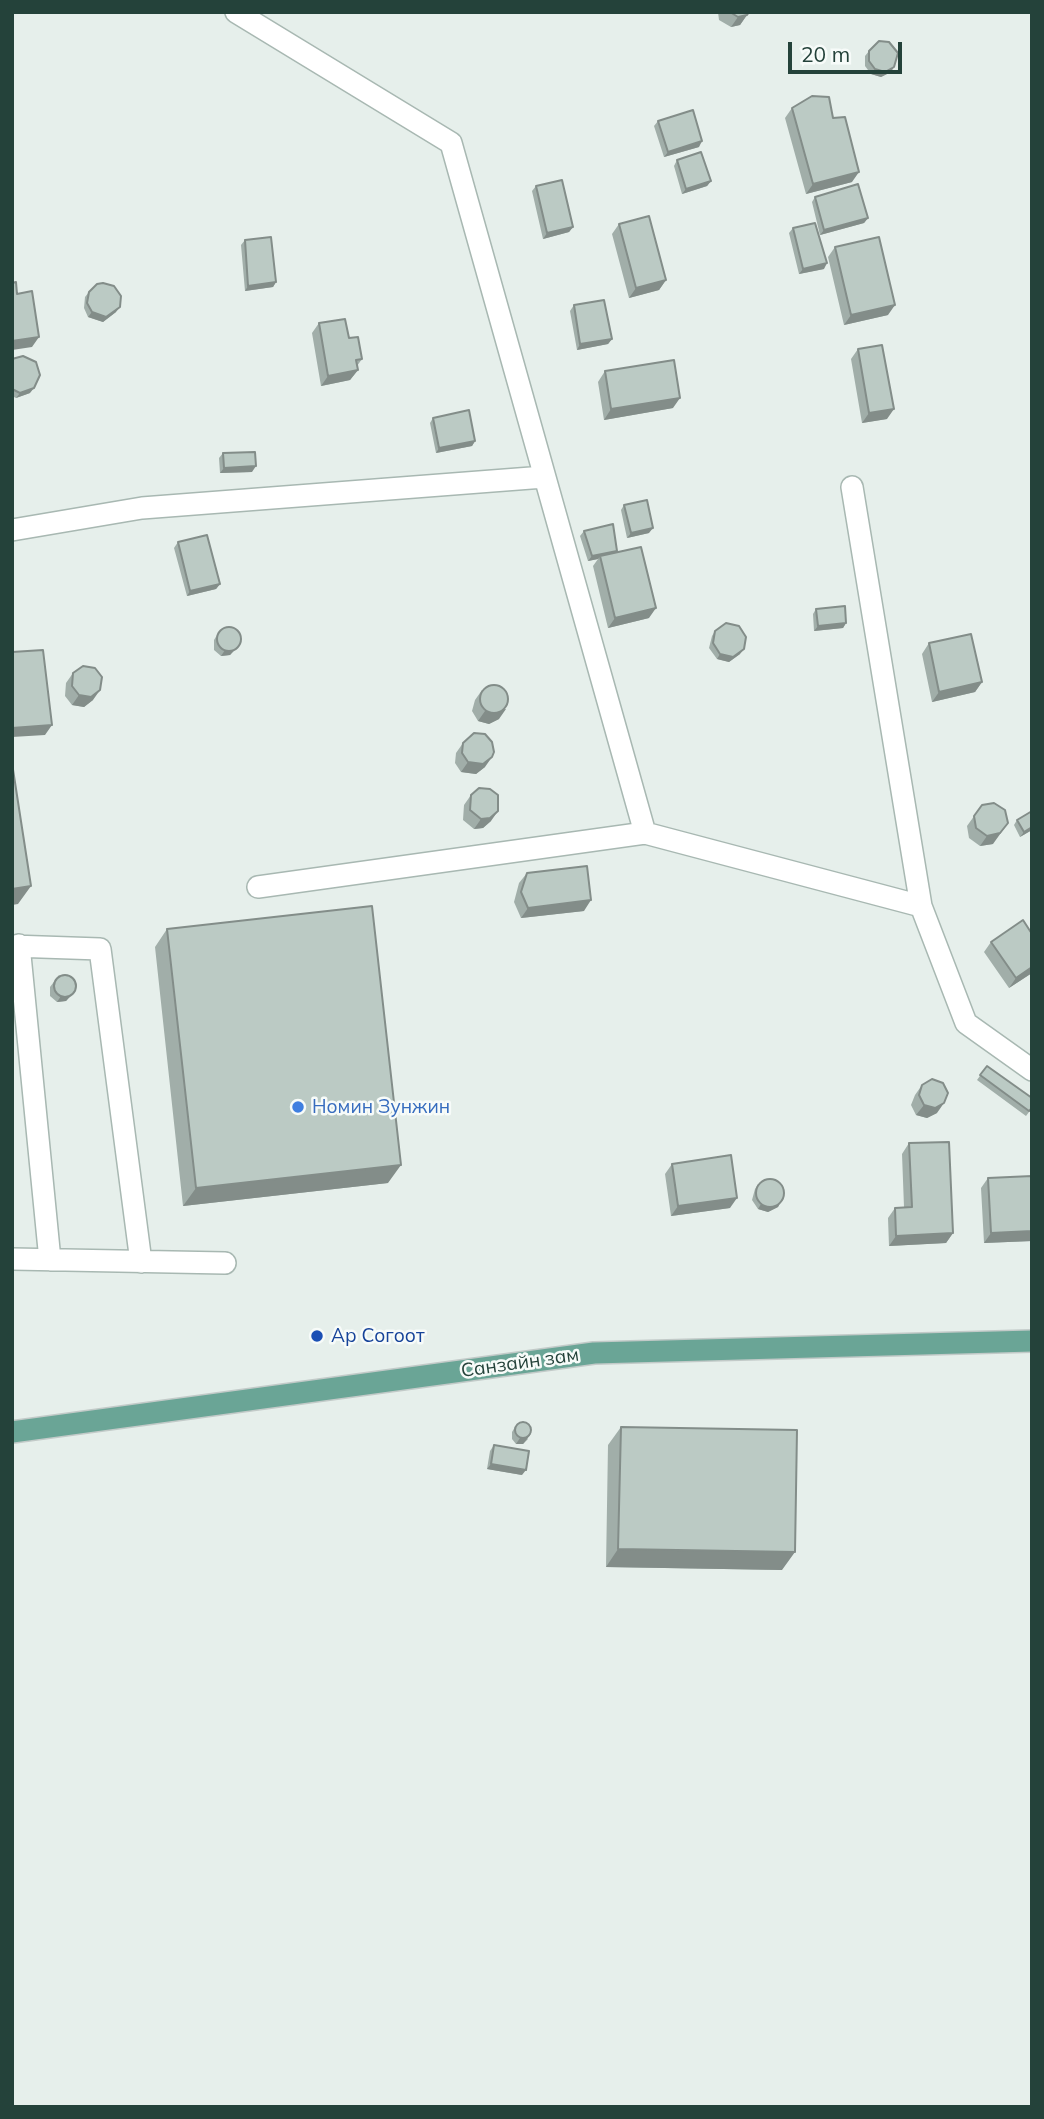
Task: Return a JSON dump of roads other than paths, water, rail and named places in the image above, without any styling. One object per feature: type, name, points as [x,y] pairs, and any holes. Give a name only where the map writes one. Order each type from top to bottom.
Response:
[{"type":"main road","name":"Санзайн зам","points":[[12,1432],[594,1353],[1032,1341]]},
{"type":"street","points":[[236,12],[451,142],[645,833]]},
{"type":"street","points":[[12,530],[142,508],[544,477]]},
{"type":"street","points":[[852,487],[921,906],[966,1023],[1032,1070]]},
{"type":"street","points":[[258,887],[645,833],[921,906]]},
{"type":"street","points":[[50,1259],[15,946],[100,949],[141,1262]]},
{"type":"street","points":[[12,1259],[225,1263]]},
{"type":"place","name":"Номин Зунжин","points":[[298,1107]]},
{"type":"place","name":"Ар Согоот","points":[[317,1336]]}]
